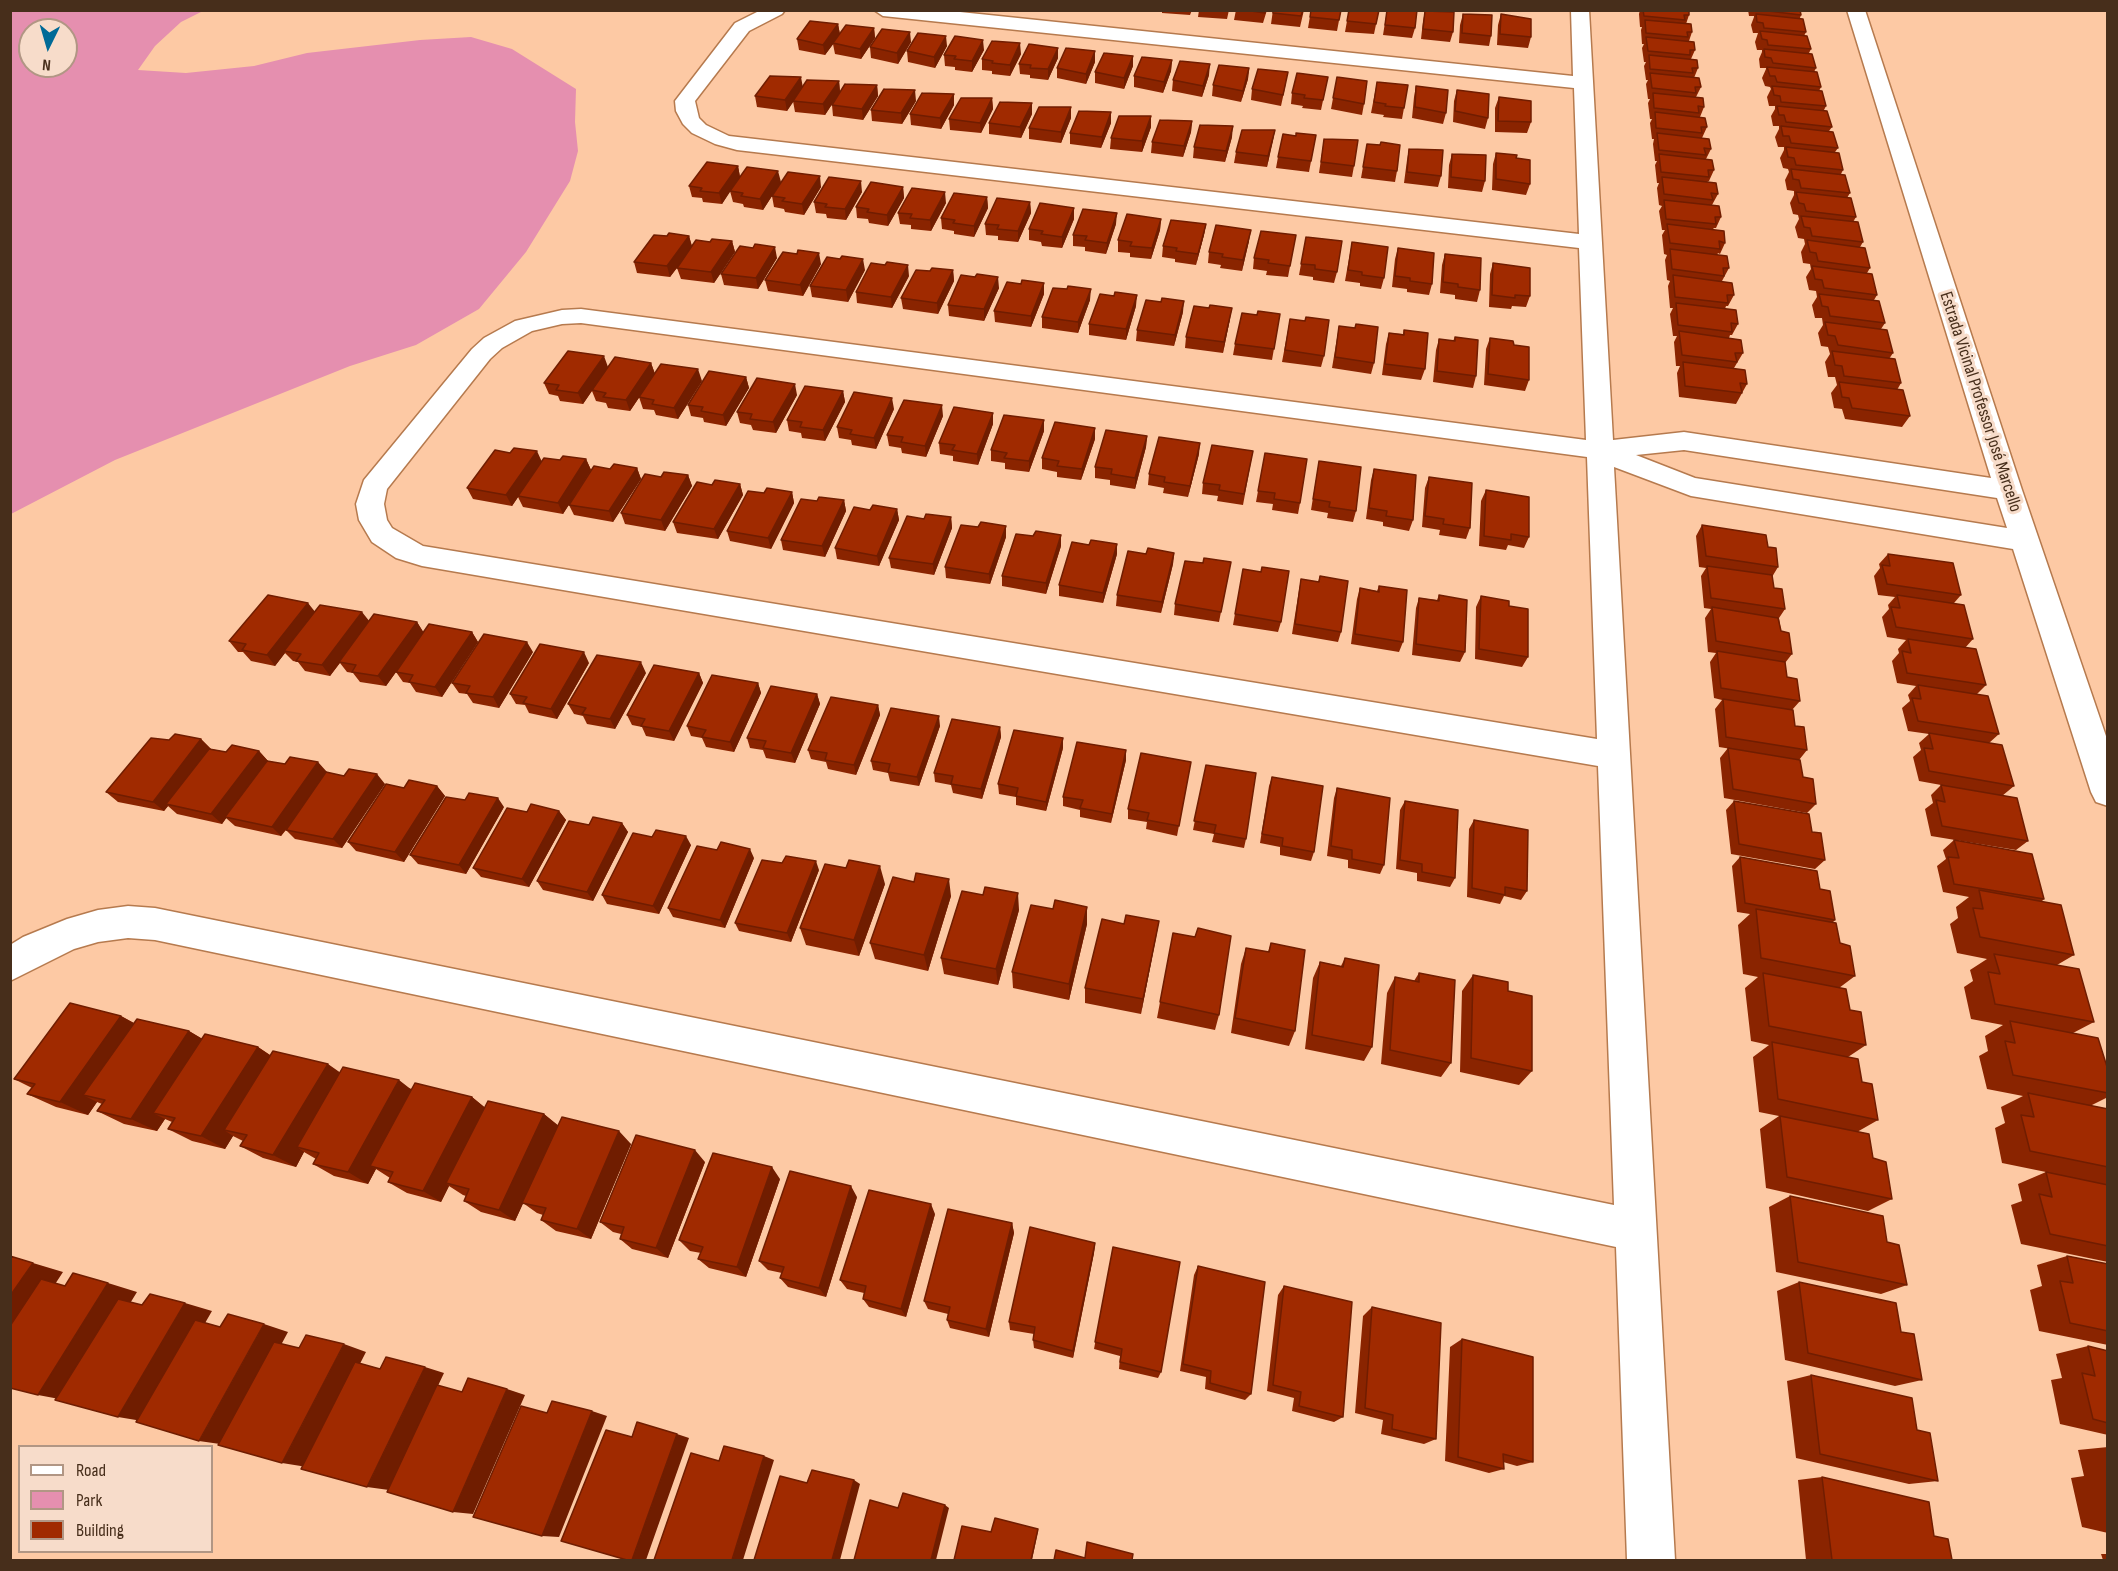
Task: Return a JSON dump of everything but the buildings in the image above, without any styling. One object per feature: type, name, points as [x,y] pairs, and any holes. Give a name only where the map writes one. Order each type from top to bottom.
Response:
[{"type":"street","points":[[776,10],[742,27],[686,101],[686,111],[690,120],[699,129],[737,144],[1589,242]]},
{"type":"street","points":[[883,10],[1582,83]]},
{"type":"street","points":[[1580,10],[1598,450],[1651,1560]]},
{"type":"street","name":"Estrada Vicinal Professor José Marcello","points":[[1856,10],[2008,490],[2108,792]]},
{"type":"street","points":[[1613,755],[422,556],[406,551],[382,535],[373,520],[370,504],[374,487],[481,354],[493,343],[524,326],[562,317],[581,316],[1598,450],[1684,441],[2008,490]]},
{"type":"street","points":[[1598,450],[1691,487],[2025,541]]},
{"type":"street","points":[[10,965],[36,949],[67,935],[88,929],[128,922],[155,924],[1635,1230]]},
{"type":"green space","points":[[11,10],[203,11],[181,22],[155,46],[138,70],[186,73],[254,66],[307,53],[420,40],[471,37],[512,49],[576,89],[575,122],[578,151],[570,181],[526,252],[479,309],[416,345],[350,366],[115,460],[11,514]]}]
